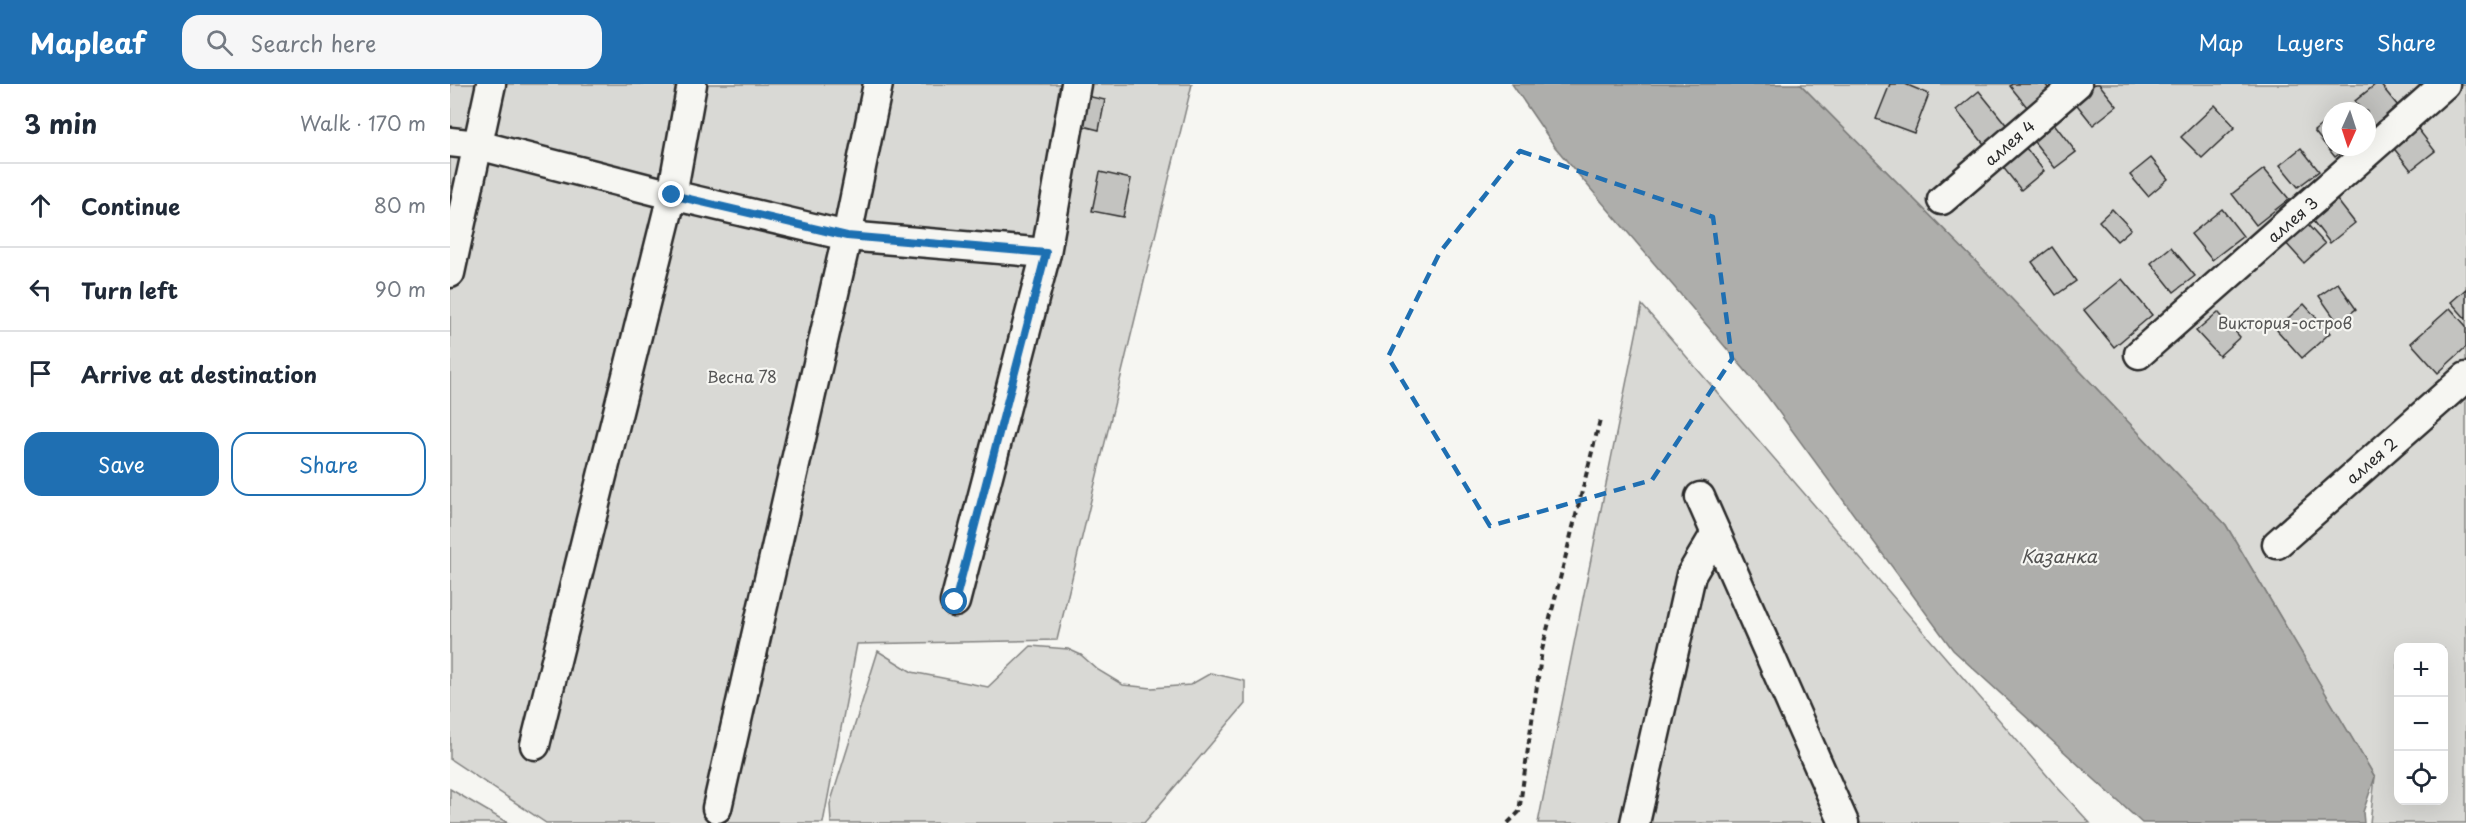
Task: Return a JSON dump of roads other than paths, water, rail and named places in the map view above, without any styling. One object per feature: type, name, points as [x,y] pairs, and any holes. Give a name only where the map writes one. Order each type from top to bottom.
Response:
[{"type":"lane","points":[[450,273],[491,84]]},
{"type":"lane","points":[[535,745],[672,195],[692,84]]},
{"type":"lane","points":[[717,808],[847,236],[878,84]]},
{"type":"lane","points":[[955,602],[1046,253],[1076,84]]},
{"type":"lane","name":"аллея 4","points":[[1942,200],[2077,84]]},
{"type":"lane","name":"аллея 3","points":[[2139,354],[2445,84]]},
{"type":"lane","points":[[450,142],[478,145],[672,195],[847,236],[1046,253]]},
{"type":"lane","name":"аллея 2","points":[[2277,544],[2466,377]]},
{"type":"lane","points":[[1700,497],[1842,821]]},
{"type":"lane","points":[[1635,823],[1691,574],[1716,533]]},
{"type":"water","name":"Казанка","points":[[1512,84],[1800,84],[1987,273],[2226,525],[2375,777],[2363,812],[2364,823],[2142,823],[1953,650],[1767,396],[1555,147]]},
{"type":"park label","name":"Виктория-остров","points":[[2285,322]]},
{"type":"park label","name":"Весна 78","points":[[742,376]]}]
